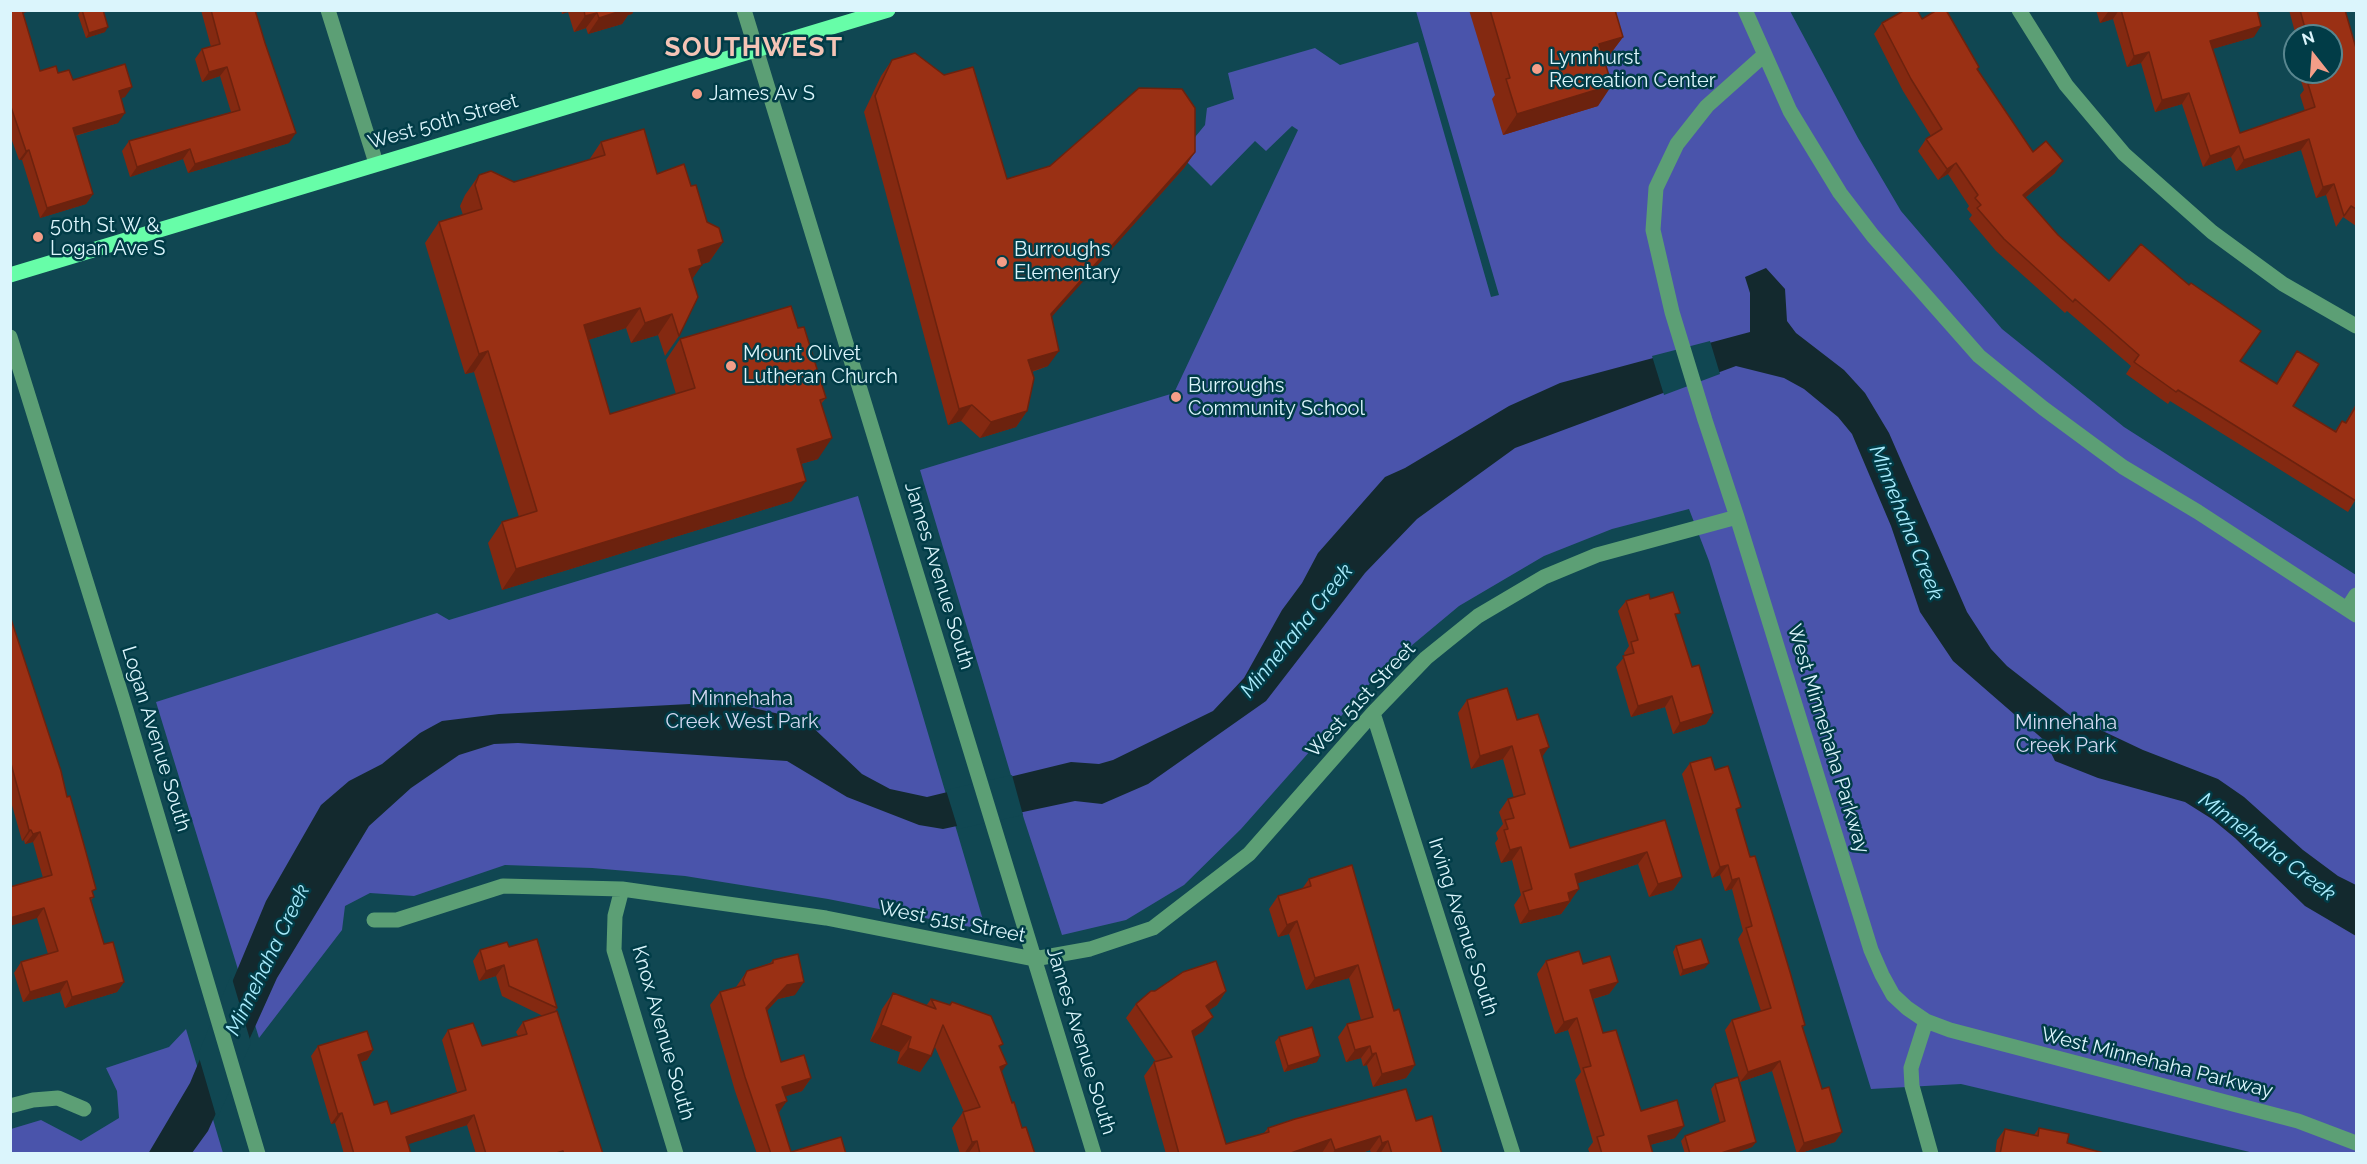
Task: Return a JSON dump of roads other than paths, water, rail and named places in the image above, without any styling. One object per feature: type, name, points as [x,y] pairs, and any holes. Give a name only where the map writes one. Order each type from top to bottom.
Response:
[{"type":"main road","name":"West 50th Street","points":[[10,275],[888,10]]},
{"type":"street","points":[[328,10],[376,163]]},
{"type":"street","name":"James Avenue South","points":[[744,10],[1094,1154]]},
{"type":"street","points":[[1745,10],[1763,56],[1795,120],[1840,193],[1873,236],[1979,356],[2043,408],[2123,467],[2198,512],[2352,612],[2356,595]]},
{"type":"street","points":[[2019,10],[2066,85],[2124,154],[2221,238],[2283,284],[2356,326]]},
{"type":"street","name":"West Minnehaha Parkway","points":[[1763,56],[1707,106],[1677,144],[1664,167],[1656,188],[1653,230],[1672,312],[1704,420],[1737,517],[1871,950],[1893,995],[1926,1021],[1990,1042],[2105,1069],[2298,1121],[2356,1143]]},
{"type":"street","name":"Logan Avenue South","points":[[10,337],[126,710],[258,1154]]},
{"type":"street","name":"West 51st Street","points":[[374,920],[397,920],[503,886],[622,889],[826,918],[1034,959],[1090,949],[1153,928],[1249,854],[1373,713],[1426,658],[1470,623],[1544,578],[1597,555],[1737,517]]},
{"type":"street","name":"Irving Avenue South","points":[[1373,713],[1514,1154]]},
{"type":"street","name":"Knox Avenue South","points":[[622,889],[615,916],[614,950],[676,1154]]},
{"type":"street","points":[[1926,1021],[1911,1068],[1912,1086],[1931,1154]]},
{"type":"street","points":[[10,1106],[33,1100],[58,1098],[84,1109]]},
{"type":"water","name":"Minnehaha Creek","points":[[1766,268],[1785,289],[1787,321],[1796,333],[1844,370],[1865,393],[1889,433],[1967,612],[1991,649],[2007,666],[2071,716],[2143,750],[2218,779],[2244,797],[2303,850],[2338,876],[2356,885],[2356,936],[2305,906],[2235,838],[2212,819],[2185,802],[2098,778],[2055,761],[2045,741],[1953,661],[1920,612],[1891,526],[1852,434],[1838,417],[1804,389],[1784,378],[1736,366],[1515,448],[1417,519],[1365,573],[1266,701],[1148,784],[1102,804],[1075,801],[943,829],[919,825],[847,797],[787,761],[518,743],[494,744],[459,755],[411,788],[369,826],[277,978],[208,1131],[192,1153],[148,1154],[190,1083],[266,901],[321,805],[349,781],[382,764],[420,733],[442,721],[499,714],[728,702],[805,720],[862,774],[890,789],[927,797],[1071,762],[1099,764],[1113,760],[1213,711],[1244,678],[1282,610],[1302,583],[1318,553],[1385,477],[1405,468],[1509,406],[1560,383],[1750,332],[1750,293],[1745,277]]},
{"type":"place","name":"Lynnhurst Recreation Center","points":[[1537,69]]},
{"type":"place","name":"James Av S","points":[[697,94]]},
{"type":"place","name":"50th St W & Logan Ave S","points":[[38,237]]},
{"type":"place","name":"Burroughs Elementary","points":[[1002,262]]},
{"type":"place","name":"Mount Olivet Lutheran Church","points":[[731,366]]},
{"type":"place","name":"Burroughs Community School","points":[[1176,397]]},
{"type":"district","name":"SOUTHWEST","points":[[754,48]]},
{"type":"park label","name":"Minnehaha Creek West Park","points":[[742,710]]},
{"type":"park label","name":"Minnehaha Creek Park","points":[[2066,734]]}]
